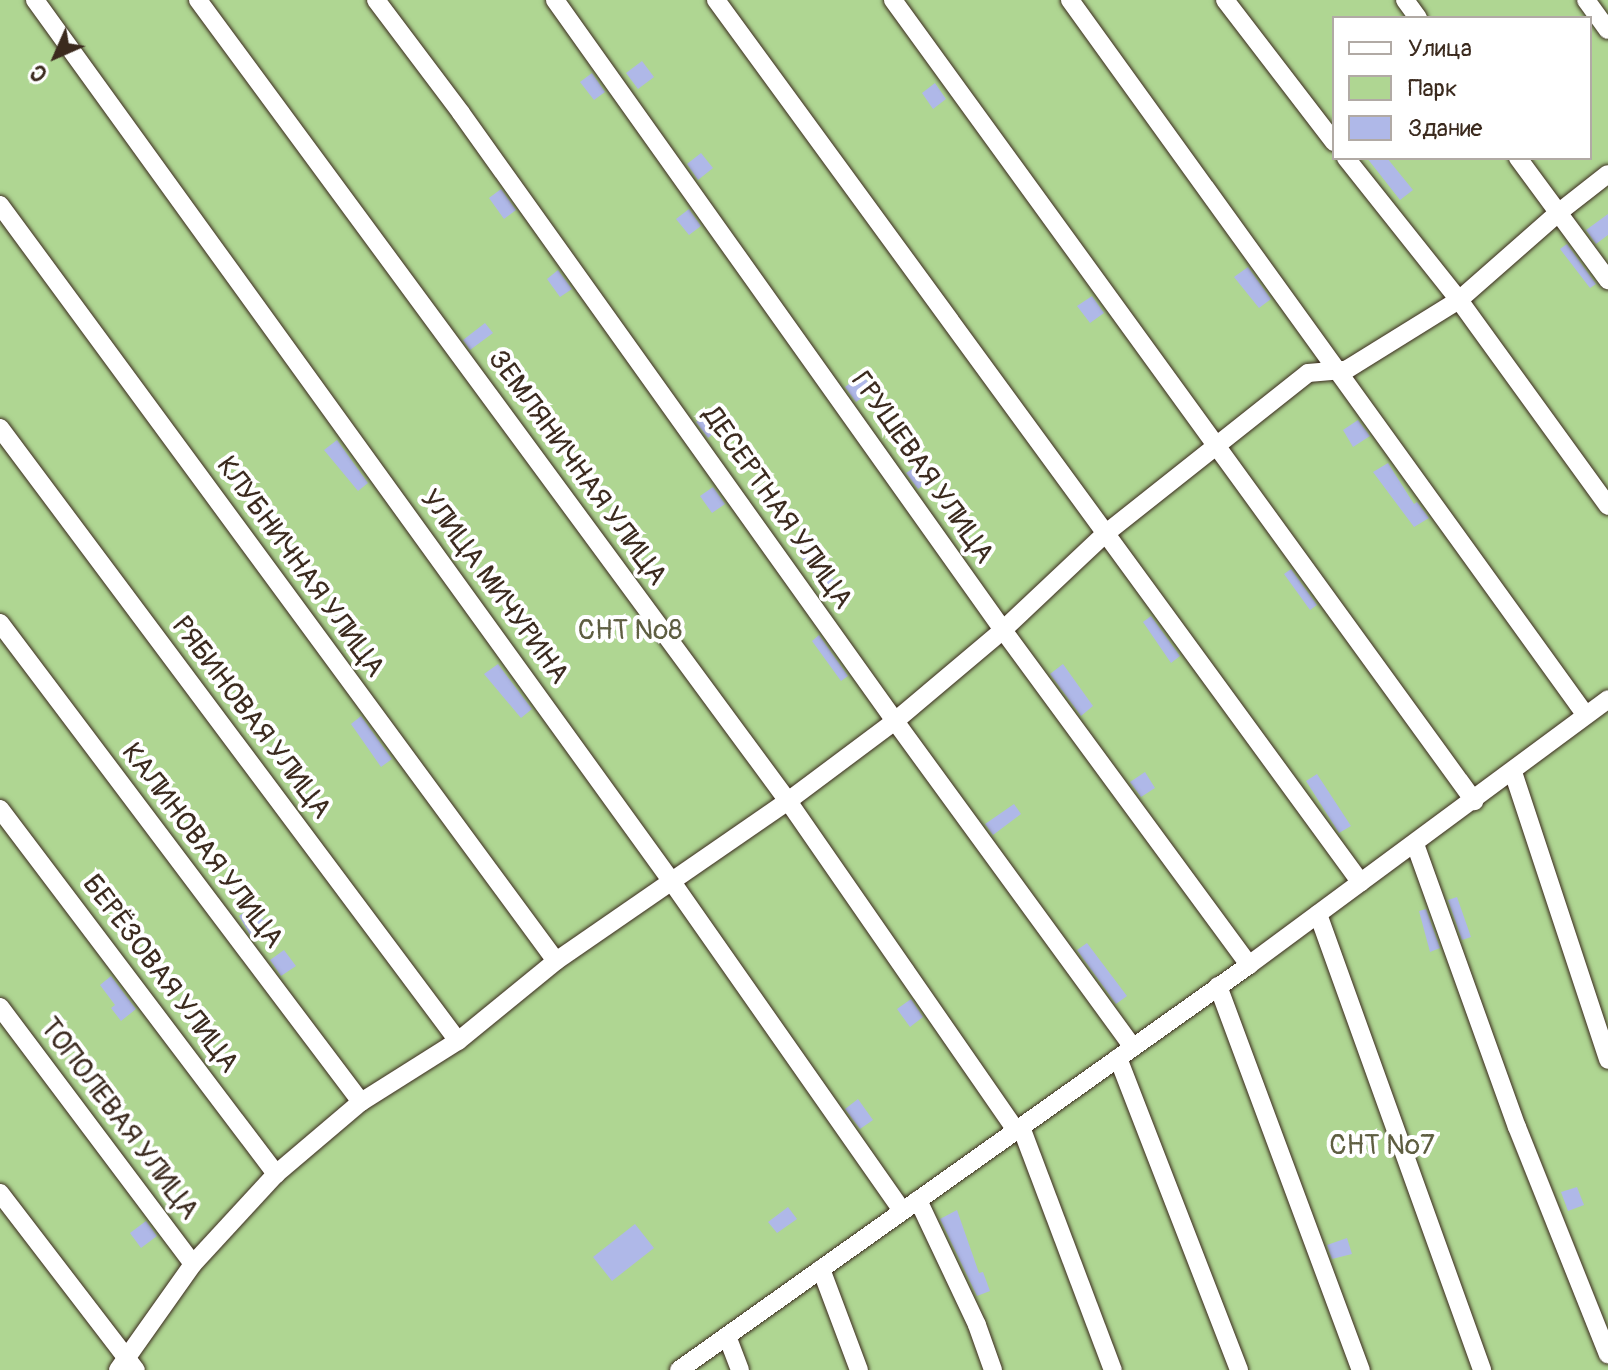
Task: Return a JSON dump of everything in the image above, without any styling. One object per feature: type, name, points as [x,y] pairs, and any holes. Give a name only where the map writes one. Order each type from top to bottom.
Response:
[{"type":"street","name":"УЛИЦА МИЧУРИНА","points":[[35,0],[672,882],[902,1211]]},
{"type":"street","name":"ЗЕМЛЯНИЧНАЯ УЛИЦА","points":[[198,0],[788,801],[1018,1128],[1113,1370]]},
{"type":"street","name":"ДЕСЕРТНАЯ УЛИЦА","points":[[376,0],[461,113],[895,721],[1126,1052],[1239,1370]]},
{"type":"street","name":"ГРУШЕВАЯ УЛИЦА","points":[[555,0],[1003,630],[1249,965]]},
{"type":"street","points":[[716,0],[1361,883]]},
{"type":"street","points":[[893,0],[1474,801]]},
{"type":"street","points":[[1070,0],[1340,370],[1585,714]]},
{"type":"street","points":[[1225,0],[1332,139]]},
{"type":"street","points":[[1586,0],[1608,30]]},
{"type":"street","points":[[1348,160],[1459,300],[1608,506]]},
{"type":"street","points":[[1519,160],[1608,280]]},
{"type":"street","points":[[0,1193],[127,1366],[193,1264],[276,1174],[361,1102],[458,1041],[556,961],[788,801],[895,721],[1003,630],[1105,534],[1308,373],[1340,370],[1459,300],[1558,213],[1608,174]]},
{"type":"street","name":"КЛУБНИЧНАЯ УЛИЦА","points":[[0,205],[556,961]]},
{"type":"street","name":"РЯБИНОВАЯ УЛИЦА","points":[[0,428],[458,1041]]},
{"type":"street","name":"КАЛИНОВАЯ УЛИЦА","points":[[0,623],[361,1102]]},
{"type":"street","points":[[679,1370],[1249,965],[1513,772],[1585,714],[1606,705]]},
{"type":"street","points":[[1513,772],[1608,1060]]},
{"type":"street","name":"БЕРЁЗОВАЯ УЛИЦА","points":[[0,809],[276,1174]]},
{"type":"street","points":[[1415,844],[1517,1127],[1608,1354]]},
{"type":"street","points":[[1318,914],[1482,1370]]},
{"type":"street","points":[[1218,986],[1361,1370]]},
{"type":"street","name":"ТОПОЛЕВАЯ УЛИЦА","points":[[0,1007],[193,1264]]},
{"type":"street","points":[[918,1200],[977,1325],[993,1370]]},
{"type":"street","points":[[821,1269],[859,1370]]},
{"type":"street","points":[[727,1336],[740,1370]]},
{"type":"green space","name":"СНТ №8","points":[[0,0],[1608,0],[1608,1370],[0,1370]]},
{"type":"building","points":[[642,61],[654,77],[638,89],[626,73]]},
{"type":"building","points":[[592,73],[605,92],[594,100],[580,82]]},
{"type":"building","points":[[935,83],[946,99],[933,109],[922,93]]},
{"type":"building","points":[[701,153],[713,168],[698,180],[687,164]]},
{"type":"building","points":[[1369,160],[1389,160],[1413,190],[1400,200]]},
{"type":"building","points":[[501,189],[516,210],[504,219],[489,198]]},
{"type":"building","points":[[689,209],[701,226],[689,235],[676,219]]},
{"type":"building","points":[[1608,214],[1608,235],[1596,244],[1586,230]]},
{"type":"building","points":[[1567,244],[1596,284],[1590,288],[1560,249]]},
{"type":"building","points":[[1248,267],[1271,299],[1259,308],[1234,277]]},
{"type":"building","points":[[558,270],[572,289],[560,297],[547,279]]},
{"type":"building","points":[[1092,296],[1104,313],[1090,323],[1077,306]]},
{"type":"building","points":[[485,323],[493,333],[470,350],[463,340]]},
{"type":"building","points":[[862,374],[874,390],[856,402],[845,387]]},
{"type":"building","points":[[710,411],[722,427],[708,438],[696,422]]},
{"type":"building","points":[[1358,420],[1370,436],[1353,447],[1343,430]]},
{"type":"building","points":[[337,440],[368,483],[358,491],[324,450]]},
{"type":"building","points":[[925,460],[937,475],[918,489],[906,473]]},
{"type":"building","points":[[1388,463],[1414,504],[1417,502],[1429,518],[1414,527],[1373,472]]},
{"type":"building","points":[[713,487],[725,504],[712,513],[700,496]]},
{"type":"building","points":[[811,550],[835,582],[826,590],[801,557]]},
{"type":"building","points":[[1291,569],[1317,605],[1310,610],[1284,574]]},
{"type":"building","points":[[1151,616],[1180,656],[1171,663],[1143,622]]},
{"type":"building","points":[[819,635],[848,676],[841,681],[812,641]]},
{"type":"building","points":[[498,664],[532,709],[521,718],[484,674]]},
{"type":"building","points":[[1063,664],[1093,706],[1081,716],[1050,674]]},
{"type":"building","points":[[361,716],[392,759],[381,767],[351,724]]},
{"type":"building","points":[[1145,772],[1155,788],[1141,797],[1130,782]]},
{"type":"building","points":[[1317,774],[1351,826],[1339,833],[1306,781]]},
{"type":"building","points":[[1014,804],[1021,814],[993,835],[985,824]]},
{"type":"building","points":[[1457,897],[1471,937],[1462,940],[1448,900]]},
{"type":"building","points":[[253,906],[266,924],[250,935],[239,916]]},
{"type":"building","points":[[1426,909],[1440,948],[1430,952],[1419,911]]},
{"type":"building","points":[[1087,943],[1127,996],[1116,1004],[1077,950]]},
{"type":"building","points":[[284,950],[296,966],[281,976],[270,960]]},
{"type":"building","points":[[111,976],[136,1009],[121,1021],[111,1008],[115,1005],[100,985]]},
{"type":"building","points":[[911,999],[923,1017],[910,1027],[897,1009]]},
{"type":"building","points":[[858,1099],[873,1120],[860,1129],[845,1109]]},
{"type":"building","points":[[1577,1187],[1584,1205],[1568,1211],[1561,1192]]},
{"type":"building","points":[[788,1207],[797,1219],[777,1233],[768,1222]]},
{"type":"building","points":[[957,1210],[979,1273],[983,1272],[990,1291],[977,1296],[940,1219]]},
{"type":"building","points":[[146,1221],[157,1236],[141,1248],[130,1233]]},
{"type":"building","points":[[635,1224],[654,1248],[612,1281],[593,1257]]},
{"type":"building","points":[[1347,1238],[1352,1254],[1332,1259],[1327,1245]]},
{"type":"park label","name":"СНТ №7","points":[[1382,1146]]}]
